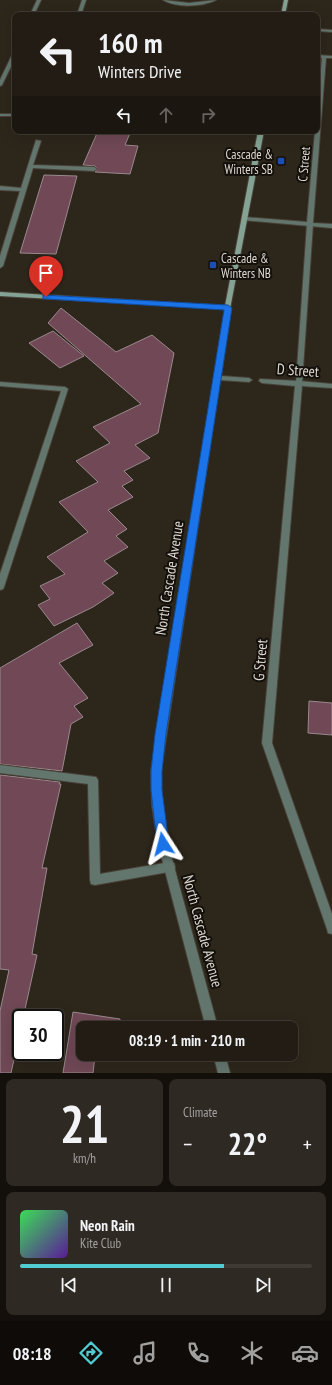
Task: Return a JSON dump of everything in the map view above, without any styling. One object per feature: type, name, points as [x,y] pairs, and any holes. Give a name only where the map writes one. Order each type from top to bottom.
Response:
[{"type":"street","points":[[33,12],[39,0]]},
{"type":"street","points":[[80,12],[84,0]]},
{"type":"street","points":[[165,0],[171,2],[199,4],[214,0]]},
{"type":"street","points":[[284,12],[286,0]]},
{"type":"street","points":[[320,30],[332,31]]},
{"type":"street","points":[[320,56],[332,57]]},
{"type":"street","name":"C Street","points":[[320,105],[324,57]]},
{"type":"street","points":[[0,85],[12,59]]},
{"type":"street","points":[[0,115],[12,115]]},
{"type":"street","name":"North Cascade Avenue","points":[[210,1021],[163,844],[157,805],[156,771],[228,308],[260,134]]},
{"type":"street","name":"C Street","points":[[299,384],[318,134]]},
{"type":"street","points":[[0,266],[1,257],[24,190],[38,141]]},
{"type":"street","points":[[30,166],[94,169]]},
{"type":"street","points":[[0,188],[24,190]]},
{"type":"street","points":[[244,219],[332,226]]},
{"type":"street","points":[[0,294],[228,308]]},
{"type":"street","points":[[217,378],[249,380]]},
{"type":"street","name":"D Street","points":[[262,381],[332,386]]},
{"type":"street","points":[[0,384],[65,388],[0,587]]},
{"type":"street","name":"G Street","points":[[299,384],[267,743],[332,929]]},
{"type":"street","points":[[0,769],[93,780],[96,880],[170,867]]},
{"type":"street","points":[[221,1061],[224,1073]]},
{"type":"building","points":[[97,134],[130,134],[125,145],[138,146],[130,174],[95,172],[98,169],[95,166],[83,165]]},
{"type":"building","points":[[44,175],[77,176],[56,254],[20,253]]},
{"type":"building","points":[[61,308],[116,352],[152,335],[174,353],[158,433],[135,445],[150,458],[124,471],[133,480],[122,486],[133,497],[108,510],[127,529],[116,536],[128,547],[104,561],[118,573],[102,583],[114,593],[93,607],[54,626],[38,605],[50,599],[40,586],[65,574],[47,557],[88,532],[59,502],[98,482],[76,461],[110,443],[93,427],[141,404],[48,323]]},
{"type":"building","points":[[53,331],[84,356],[60,368],[29,343]]},
{"type":"building","points":[[77,623],[93,645],[59,663],[88,698],[74,706],[83,717],[71,724],[62,771],[0,764],[0,668]]},
{"type":"building","points":[[309,701],[332,703],[332,735],[308,733]]},
{"type":"building","points":[[0,775],[60,782],[59,784],[61,784],[42,868],[47,868],[32,954],[37,955],[25,1009],[12,1009],[12,1061],[14,1061],[11,1073],[0,1073],[0,1011],[9,970],[0,969]]},
{"type":"building","points":[[73,1012],[120,1019],[120,1021],[76,1021],[76,1061],[94,1061],[93,1073],[63,1073]]},
{"type":"place","name":"Cascade & Winters SB","points":[[281,161]]},
{"type":"place","name":"Cascade & Winters NB","points":[[213,265]]},
{"type":"route","points":[[46,297],[228,308],[156,771],[157,805],[163,844]]}]
